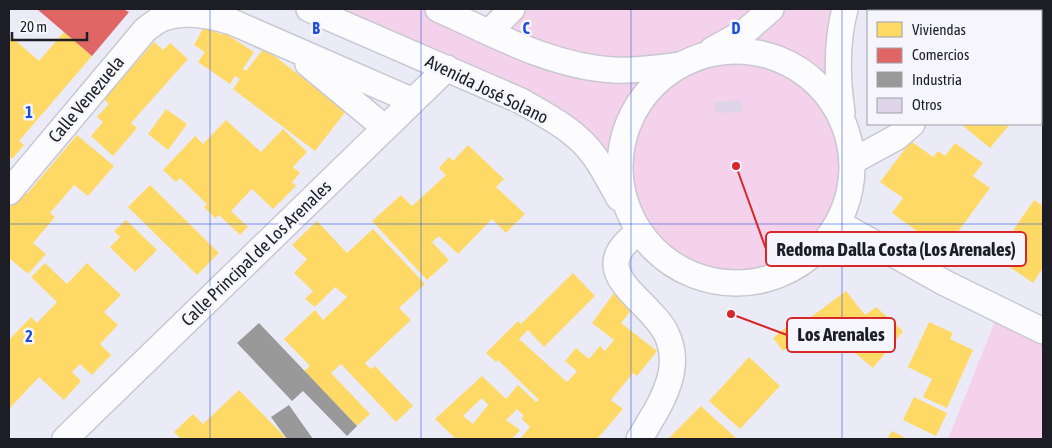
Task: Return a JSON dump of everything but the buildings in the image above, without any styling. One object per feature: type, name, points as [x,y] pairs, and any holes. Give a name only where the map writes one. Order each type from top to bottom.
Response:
[{"type":"street","name":"Avenida José Solano","points":[[309,9],[521,101],[568,130],[595,157],[634,223]]},
{"type":"street","points":[[438,9],[543,55],[571,64],[614,70],[637,69],[689,61],[720,51],[742,50],[784,60],[819,84],[833,101],[843,120],[850,140],[853,161],[852,182],[847,204],[838,223],[826,241],[793,268],[773,277],[752,282],[730,283],[709,280],[689,273],[653,249],[634,223],[622,193],[619,172],[620,150],[625,130],[634,110],[646,92],[661,77],[689,61],[746,31],[771,9]]},
{"type":"street","points":[[489,32],[512,9]]},
{"type":"street","points":[[843,120],[838,90],[838,64],[839,40],[845,9]]},
{"type":"street","name":"Calle Venezuela","points":[[9,192],[145,30],[160,19],[173,15],[215,17],[232,22],[413,101]]},
{"type":"street","name":"Calle Venezuela","points":[[285,45],[385,128]]},
{"type":"street","name":"Calle Principal de Los Arenales","points":[[65,439],[447,68]]},
{"type":"street","points":[[853,161],[897,137],[911,125]]},
{"type":"street","points":[[634,223],[626,241],[620,248],[618,256],[621,280],[660,323],[666,333],[673,359],[672,375],[667,391],[639,439]]},
{"type":"street","points":[[838,223],[944,283],[1043,331]]},
{"type":"shaded area","points":[[309,9],[438,9],[489,32],[512,9],[845,9],[843,119],[853,154],[851,184],[846,203],[838,222],[814,252],[780,274],[760,280],[732,283],[704,278],[666,259],[647,242],[602,169],[584,144]]},
{"type":"shaded area","points":[[999,311],[1043,333],[1043,439],[948,439]]},
{"type":"place","name":"Redoma Dalla Costa (Los Arenales)","points":[[736,166]]},
{"type":"place","name":"Los Arenales","points":[[731,314]]}]
